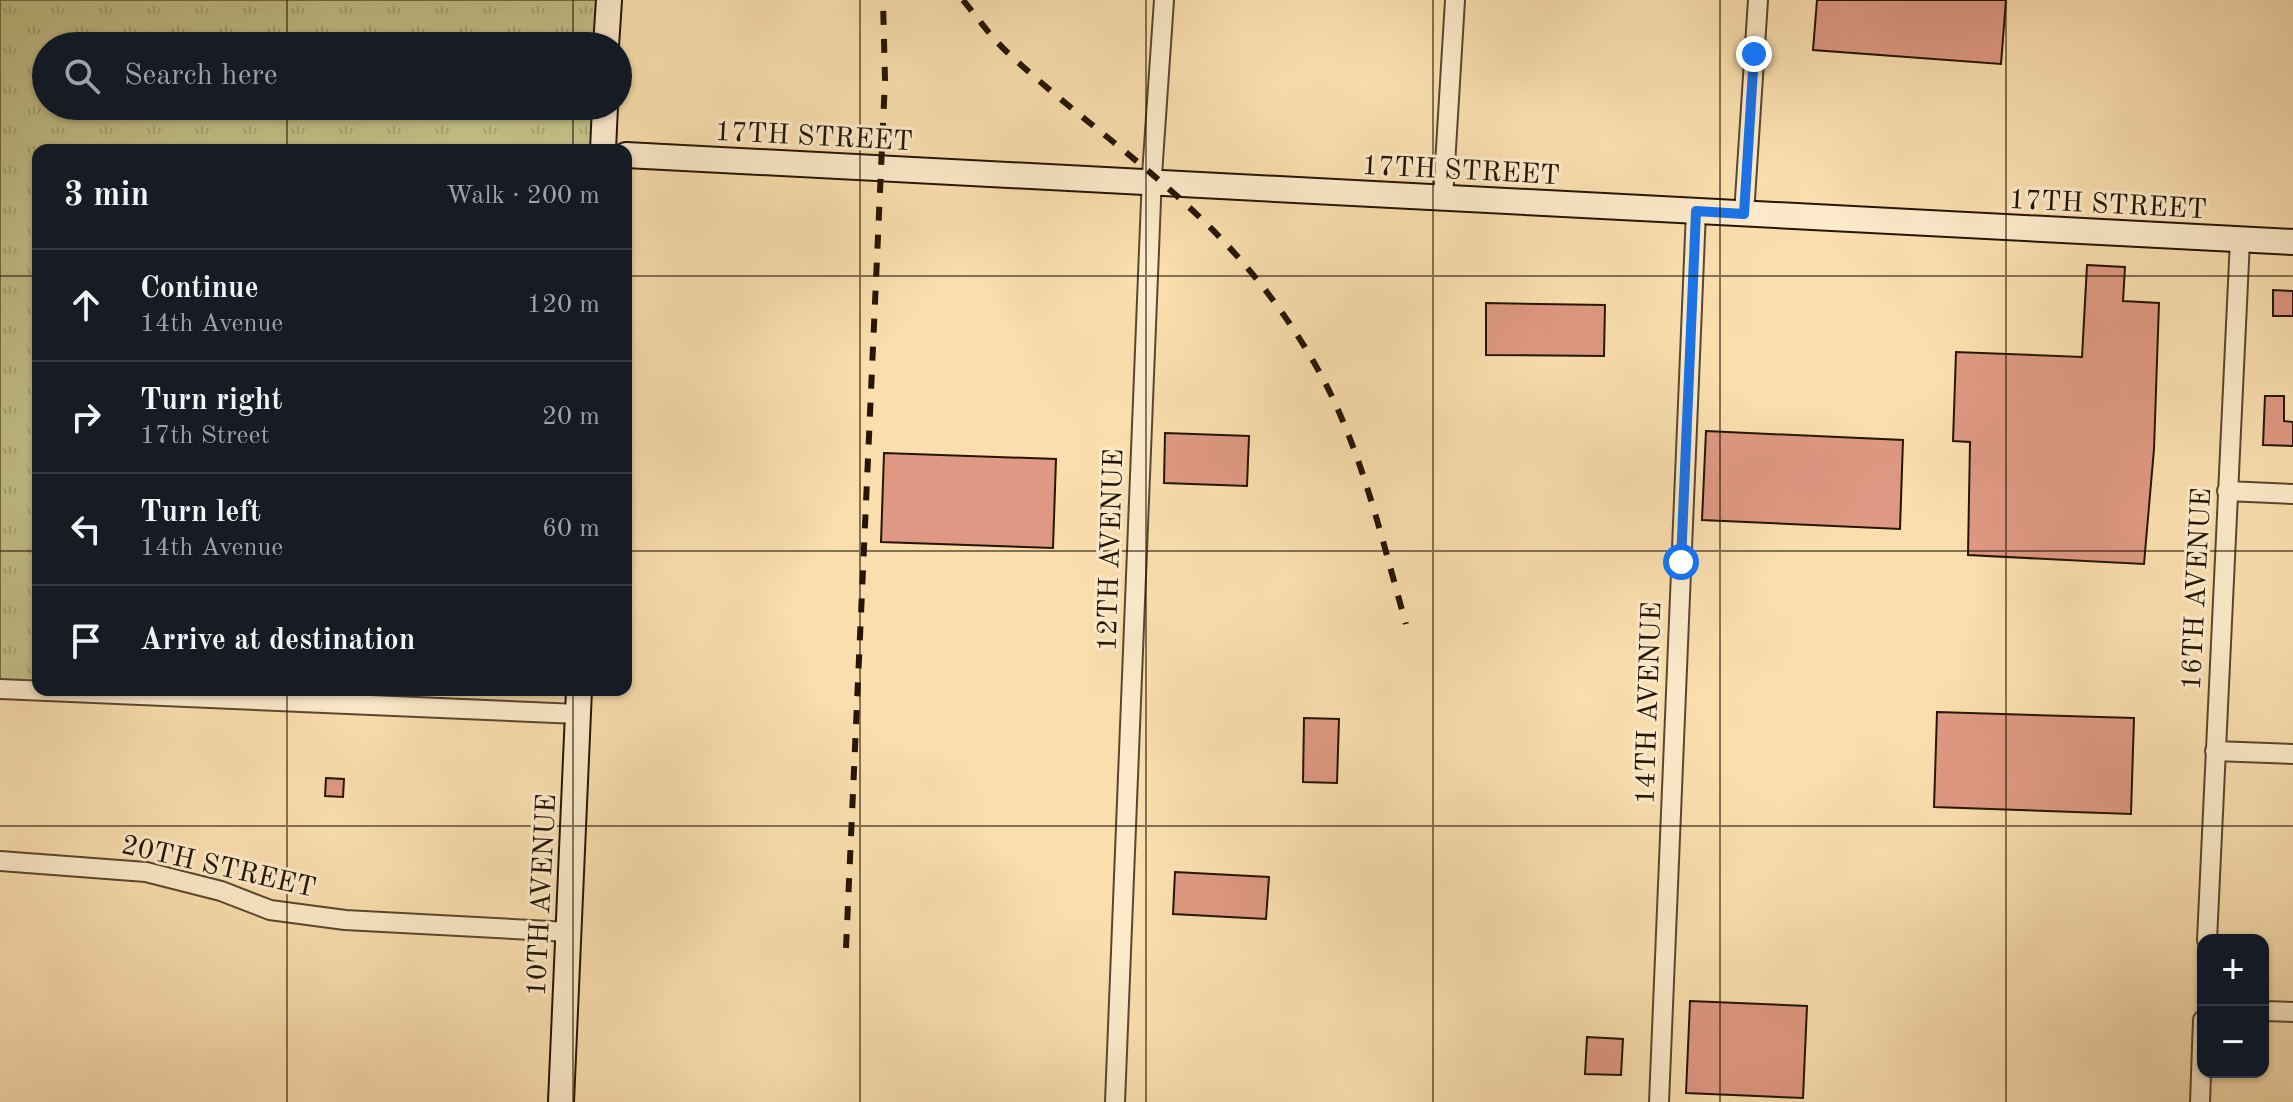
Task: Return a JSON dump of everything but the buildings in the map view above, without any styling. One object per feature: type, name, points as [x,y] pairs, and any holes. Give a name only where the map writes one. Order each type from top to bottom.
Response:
[{"type":"main road","points":[[607,32],[609,0]]},
{"type":"main road","points":[[603,144],[604,120]]},
{"type":"main road","name":"17TH STREET","points":[[632,155],[2293,242]]},
{"type":"main road","name":"10TH AVENUE","points":[[561,1102],[579,702]]},
{"type":"street","name":"12TH AVENUE","points":[[1115,1102],[1152,183],[1164,0]]},
{"type":"street","points":[[1443,198],[1455,0]]},
{"type":"street","points":[[1744,214],[1758,0]]},
{"type":"street","name":"14TH AVENUE","points":[[1659,1102],[1696,211]]},
{"type":"street","name":"16TH AVENUE","points":[[2207,934],[2240,240]]},
{"type":"street","points":[[2227,491],[2293,494]]},
{"type":"street","points":[[0,689],[32,690]]},
{"type":"street","points":[[312,696],[579,702]]},
{"type":"street","points":[[2215,751],[2293,754]]},
{"type":"street","name":"20TH STREET","points":[[0,861],[146,872],[221,891],[270,910],[345,920],[569,932]]},
{"type":"street","points":[[2269,1011],[2293,1012]]},
{"type":"street","points":[[2200,1102],[2201,1078]]},
{"type":"green space","points":[[0,0],[609,0],[607,32],[32,32],[32,120],[604,120],[603,144],[32,144],[32,690],[0,689]]},
{"type":"railway","points":[[846,948],[885,80],[883,0]]},
{"type":"railway","points":[[963,0],[1006,51],[1169,188],[1209,226],[1275,303],[1316,366],[1346,427],[1406,624]]},
{"type":"route","points":[[1681,562],[1696,211],[1744,214],[1754,54]]}]
